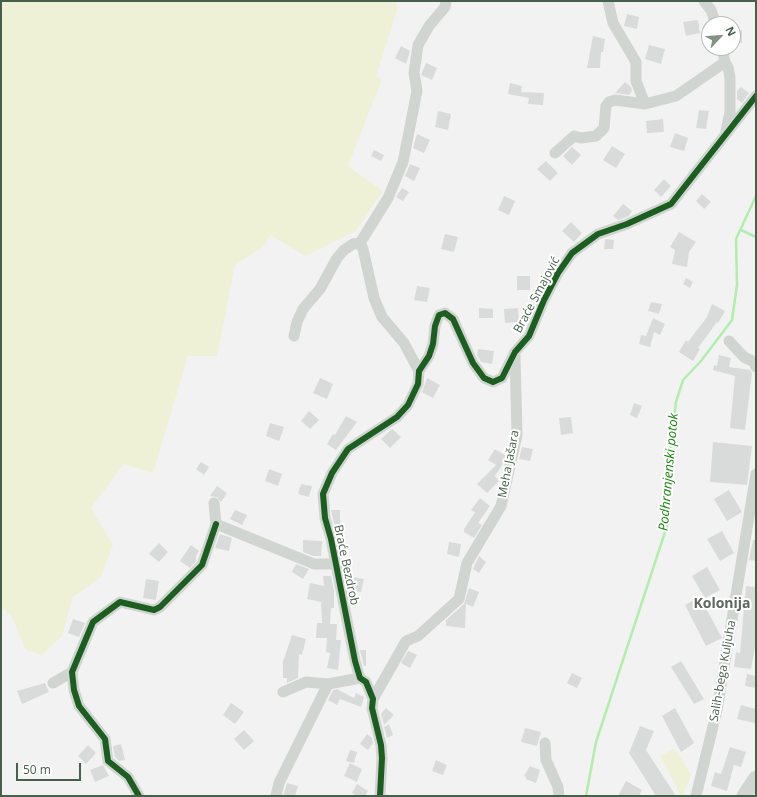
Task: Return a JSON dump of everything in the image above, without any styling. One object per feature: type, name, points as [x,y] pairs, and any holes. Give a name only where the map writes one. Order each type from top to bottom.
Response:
[{"type":"main road","points":[[744,796],[756,778]]},
{"type":"street","points":[[294,336],[297,322],[303,309],[320,289],[337,258],[344,250],[360,243],[388,198],[403,162],[417,91],[414,74],[418,45],[429,26],[446,7],[446,1]]},
{"type":"street","points":[[608,1],[613,23],[636,62],[636,81],[645,104]]},
{"type":"street","points":[[704,1],[711,10],[713,16]]},
{"type":"street","points":[[724,56],[730,78],[730,112],[726,134]]},
{"type":"street","points":[[555,153],[574,136],[581,138],[596,136],[604,128],[606,106],[609,102],[615,100],[645,104],[676,96],[725,62]]},
{"type":"street","name":"Braće Smajović","points":[[419,371],[429,356],[433,344],[437,319],[442,314],[450,315],[453,319],[478,371],[489,381],[498,381],[502,378],[515,352],[529,336],[544,300],[558,273],[572,253],[598,234],[627,224],[671,204],[756,96]]},
{"type":"street","points":[[360,243],[363,249],[374,298],[382,317],[404,343],[419,371]]},
{"type":"street","points":[[729,341],[741,354],[754,362],[756,367]]},
{"type":"street","name":"Meha Jašara","points":[[373,699],[406,641],[418,636],[458,599],[467,563],[501,506],[517,434],[515,352]]},
{"type":"street","name":"Braće Bezdrob","points":[[380,796],[382,758],[381,745],[372,708],[373,699],[366,682],[360,678],[323,508],[323,494],[326,484],[348,449],[397,416],[408,405],[418,384],[419,371]]},
{"type":"street","name":"Salih-bega Kuljuha","points":[[696,796],[717,710],[756,474]]},
{"type":"street","points":[[138,796],[128,777],[108,761],[105,739],[79,706],[74,690],[72,672],[93,622],[120,602],[154,610],[160,607],[202,565],[216,524],[214,503]]},
{"type":"street","points":[[216,524],[314,564],[336,564]]},
{"type":"street","points":[[52,683],[72,672]]},
{"type":"street","points":[[283,692],[306,682],[328,684],[360,678]]},
{"type":"street","points":[[276,796],[279,783],[328,684]]},
{"type":"street","points":[[545,743],[546,760],[558,787],[559,796]]},
{"type":"green space","points":[[1,1],[396,1],[397,11],[376,76],[382,79],[348,166],[383,191],[355,232],[305,256],[270,235],[263,247],[235,265],[217,356],[188,356],[153,473],[124,464],[91,508],[113,545],[101,577],[73,597],[62,636],[42,655],[26,650],[12,617],[1,607]]},
{"type":"green space","points":[[675,749],[691,774],[683,796],[681,796],[660,756]]},
{"type":"building","points":[[627,14],[639,17],[637,29],[624,26]]},
{"type":"building","points":[[698,20],[700,33],[686,36],[683,22]]},
{"type":"building","points":[[741,30],[742,30],[741,43]]},
{"type":"building","points":[[593,36],[605,39],[603,52],[601,52],[600,68],[587,68]]},
{"type":"building","points":[[649,45],[665,49],[661,64],[645,59]]},
{"type":"building","points":[[401,46],[410,51],[406,64],[395,58]]},
{"type":"building","points":[[426,63],[437,68],[432,80],[421,75]]},
{"type":"building","points":[[625,82],[631,87],[632,91],[629,95],[615,93]]},
{"type":"building","points":[[510,83],[522,86],[521,92],[544,93],[543,105],[528,104],[529,98],[508,94]]},
{"type":"building","points":[[741,87],[749,93],[742,103],[737,99],[737,91]]},
{"type":"building","points":[[699,110],[709,111],[706,129],[696,128]]},
{"type":"building","points":[[438,111],[451,114],[448,130],[435,127]]},
{"type":"building","points":[[663,119],[664,132],[647,133],[646,121]]},
{"type":"building","points":[[675,133],[688,138],[684,151],[670,147]]},
{"type":"building","points":[[417,134],[430,140],[424,153],[413,148]]},
{"type":"building","points":[[612,146],[625,154],[616,168],[603,160]]},
{"type":"building","points":[[572,147],[581,155],[572,165],[563,156]]},
{"type":"building","points":[[374,150],[384,155],[381,161],[371,156]]},
{"type":"building","points":[[546,161],[558,173],[550,181],[537,169]]},
{"type":"building","points":[[410,164],[420,168],[414,181],[405,176]]},
{"type":"building","points":[[664,179],[671,186],[661,197],[654,190]]},
{"type":"building","points":[[402,188],[409,192],[403,201],[396,197]]},
{"type":"building","points":[[702,194],[711,202],[704,209],[696,201]]},
{"type":"building","points":[[504,196],[515,201],[509,215],[498,210]]},
{"type":"building","points":[[623,204],[632,211],[629,216],[618,220],[613,216]]},
{"type":"building","points":[[571,222],[582,233],[574,242],[562,231]]},
{"type":"building","points":[[679,232],[696,242],[689,252],[687,267],[672,264],[675,250],[670,247]]},
{"type":"building","points":[[445,234],[458,237],[454,252],[441,249]]},
{"type":"building","points":[[605,239],[614,240],[613,249],[604,249]]},
{"type":"building","points":[[517,276],[530,276],[530,290],[517,290]]},
{"type":"building","points":[[686,278],[693,282],[690,288],[683,284]]},
{"type":"building","points":[[417,286],[430,288],[427,302],[414,300]]},
{"type":"building","points":[[651,302],[662,304],[659,314],[648,311]]},
{"type":"building","points":[[712,304],[725,311],[718,323],[717,322],[698,348],[700,349],[693,361],[679,352],[686,340],[688,342],[707,317]]},
{"type":"building","points":[[479,308],[493,309],[493,318],[479,318]]},
{"type":"building","points":[[518,308],[519,322],[505,323],[504,309]]},
{"type":"building","points":[[653,318],[665,324],[660,335],[654,332],[650,347],[639,344],[641,335],[646,336]]},
{"type":"building","points":[[478,349],[494,351],[492,364],[481,362],[477,355]]},
{"type":"building","points":[[719,355],[731,358],[729,367],[750,370],[752,373],[745,430],[730,428],[735,376],[713,370],[714,365],[717,366]]},
{"type":"building","points":[[320,378],[333,384],[327,399],[313,393]]},
{"type":"building","points":[[427,378],[440,385],[433,398],[422,392]]},
{"type":"building","points":[[634,403],[642,406],[637,418],[630,415]]},
{"type":"building","points":[[309,411],[319,420],[310,429],[301,421]]},
{"type":"building","points":[[346,416],[357,422],[336,450],[327,444],[333,434],[335,435]]},
{"type":"building","points":[[571,417],[573,433],[561,435],[559,418]]},
{"type":"building","points":[[270,423],[284,427],[279,441],[266,436]]},
{"type":"building","points":[[392,429],[401,437],[390,448],[381,439]]},
{"type":"building","points":[[713,442],[752,446],[747,485],[710,482]]},
{"type":"building","points":[[522,447],[533,449],[530,461],[519,459]]},
{"type":"building","points":[[495,449],[505,455],[504,462],[495,476],[499,481],[487,493],[477,484],[496,465],[488,460]]},
{"type":"building","points":[[201,462],[209,467],[204,475],[196,469]]},
{"type":"building","points":[[269,469],[282,474],[278,486],[265,481]]},
{"type":"building","points":[[301,484],[312,486],[309,497],[298,494]]},
{"type":"building","points":[[217,486],[227,493],[221,502],[217,497],[210,496]]},
{"type":"building","points":[[729,490],[742,512],[727,521],[714,499]]},
{"type":"building","points":[[480,498],[490,506],[478,523],[482,525],[474,538],[464,532],[464,529],[475,512],[471,510]]},
{"type":"building","points":[[235,510],[247,515],[242,525],[230,519]]},
{"type":"building","points":[[331,510],[340,510],[340,524],[334,524]]},
{"type":"building","points":[[722,531],[734,553],[720,561],[707,539]]},
{"type":"building","points":[[220,534],[232,538],[229,551],[215,548]]},
{"type":"building","points":[[303,540],[322,541],[321,556],[313,556],[303,552]]},
{"type":"building","points":[[753,540],[756,540],[756,561],[749,560]]},
{"type":"building","points":[[449,542],[461,544],[459,557],[447,554]]},
{"type":"building","points":[[159,543],[168,552],[159,562],[149,554]]},
{"type":"building","points":[[191,545],[199,551],[196,556],[196,561],[190,568],[180,561]]},
{"type":"building","points":[[479,556],[486,562],[479,573],[473,569]]},
{"type":"building","points":[[296,564],[309,569],[303,579],[292,572]]},
{"type":"building","points":[[707,567],[720,590],[705,598],[692,576]]},
{"type":"building","points":[[323,576],[331,576],[334,591],[334,608],[331,608],[330,624],[337,624],[336,640],[341,640],[338,670],[327,668],[330,653],[326,652],[327,638],[316,638],[317,623],[322,623],[321,602],[307,599],[310,583],[324,586]]},
{"type":"building","points":[[348,576],[364,579],[361,592],[348,590]]},
{"type":"building","points":[[146,579],[159,581],[156,600],[143,598]]},
{"type":"building","points":[[746,586],[756,587],[756,642],[751,669],[734,667],[736,652],[740,653]]},
{"type":"building","points":[[469,588],[479,592],[473,607],[466,604],[465,628],[446,626],[446,620],[464,604]]},
{"type":"building","points":[[700,597],[722,638],[706,646],[685,605]]},
{"type":"building","points":[[73,619],[85,623],[79,637],[68,633]]},
{"type":"building","points":[[292,635],[306,639],[302,655],[299,654],[298,678],[287,683],[287,678],[283,678],[283,662]]},
{"type":"building","points":[[360,650],[366,650],[366,666],[364,666]]},
{"type":"building","points":[[408,651],[417,655],[410,668],[401,663]]},
{"type":"building","points":[[681,661],[704,699],[694,704],[671,667]]},
{"type":"building","points":[[572,673],[582,678],[577,688],[567,683]]},
{"type":"building","points":[[747,674],[756,676],[756,688],[745,686]]},
{"type":"building","points":[[45,683],[49,692],[22,704],[17,691]]},
{"type":"building","points":[[337,689],[354,698],[356,693],[364,697],[361,707],[340,699],[337,705],[328,700],[333,690]]},
{"type":"building","points":[[231,703],[244,712],[235,724],[223,715]]},
{"type":"building","points":[[741,705],[756,709],[755,723],[737,719]]},
{"type":"building","points":[[386,708],[394,715],[384,725],[381,714]]},
{"type":"building","points":[[675,708],[694,743],[681,752],[662,716]]},
{"type":"building","points":[[389,724],[393,735],[387,738],[384,727]]},
{"type":"building","points":[[640,726],[654,731],[646,750],[676,796],[656,796],[629,753]]},
{"type":"building","points":[[525,728],[541,732],[537,746],[521,742]]},
{"type":"building","points":[[244,730],[254,741],[244,750],[234,739]]},
{"type":"building","points":[[367,734],[372,738],[373,743],[368,750],[360,744]]},
{"type":"building","points":[[121,744],[125,760],[119,761],[115,757],[113,746]]},
{"type":"building","points":[[88,745],[96,753],[86,764],[78,756]]},
{"type":"building","points":[[730,747],[746,752],[741,767],[734,765],[727,791],[711,786],[715,772],[721,774]]},
{"type":"building","points":[[350,750],[357,752],[354,763],[346,761]]},
{"type":"building","points":[[436,760],[447,765],[443,775],[432,771]]},
{"type":"building","points":[[350,763],[362,769],[357,782],[344,776]]},
{"type":"building","points":[[103,765],[109,776],[95,782],[90,770]]},
{"type":"building","points":[[530,766],[540,770],[536,783],[526,779],[524,776]]},
{"type":"building","points":[[626,781],[642,790],[639,796],[618,796]]},
{"type":"building","points":[[287,783],[298,786],[295,796],[283,796]]},
{"type":"building","points":[[357,784],[368,791],[365,796],[357,796],[352,793]]},
{"type":"waterway","name":"Podhranjenski potok","points":[[586,796],[596,742],[667,526],[667,478],[676,402],[683,380],[701,361],[732,320],[737,285],[736,239],[756,196]]},
{"type":"waterway","name":"Podhranjenski potok","points":[[741,230],[756,237]]},
{"type":"cycle path","points":[[380,796],[382,758],[381,745],[372,708],[373,699],[366,682],[360,678],[355,661],[331,539],[325,518],[323,494],[332,473],[348,449],[397,417],[408,405],[418,384],[419,371],[429,356],[433,344],[435,326],[439,315],[445,313],[453,319],[473,363],[484,378],[493,382],[502,378],[515,352],[529,336],[544,300],[558,273],[572,253],[598,234],[627,224],[671,204],[756,96]]},
{"type":"cycle path","points":[[139,796],[128,777],[108,761],[105,739],[79,706],[74,690],[72,672],[93,622],[120,602],[154,610],[160,607],[202,565],[216,524]]},
{"type":"district","name":"Kolonija","points":[[722,604]]}]
